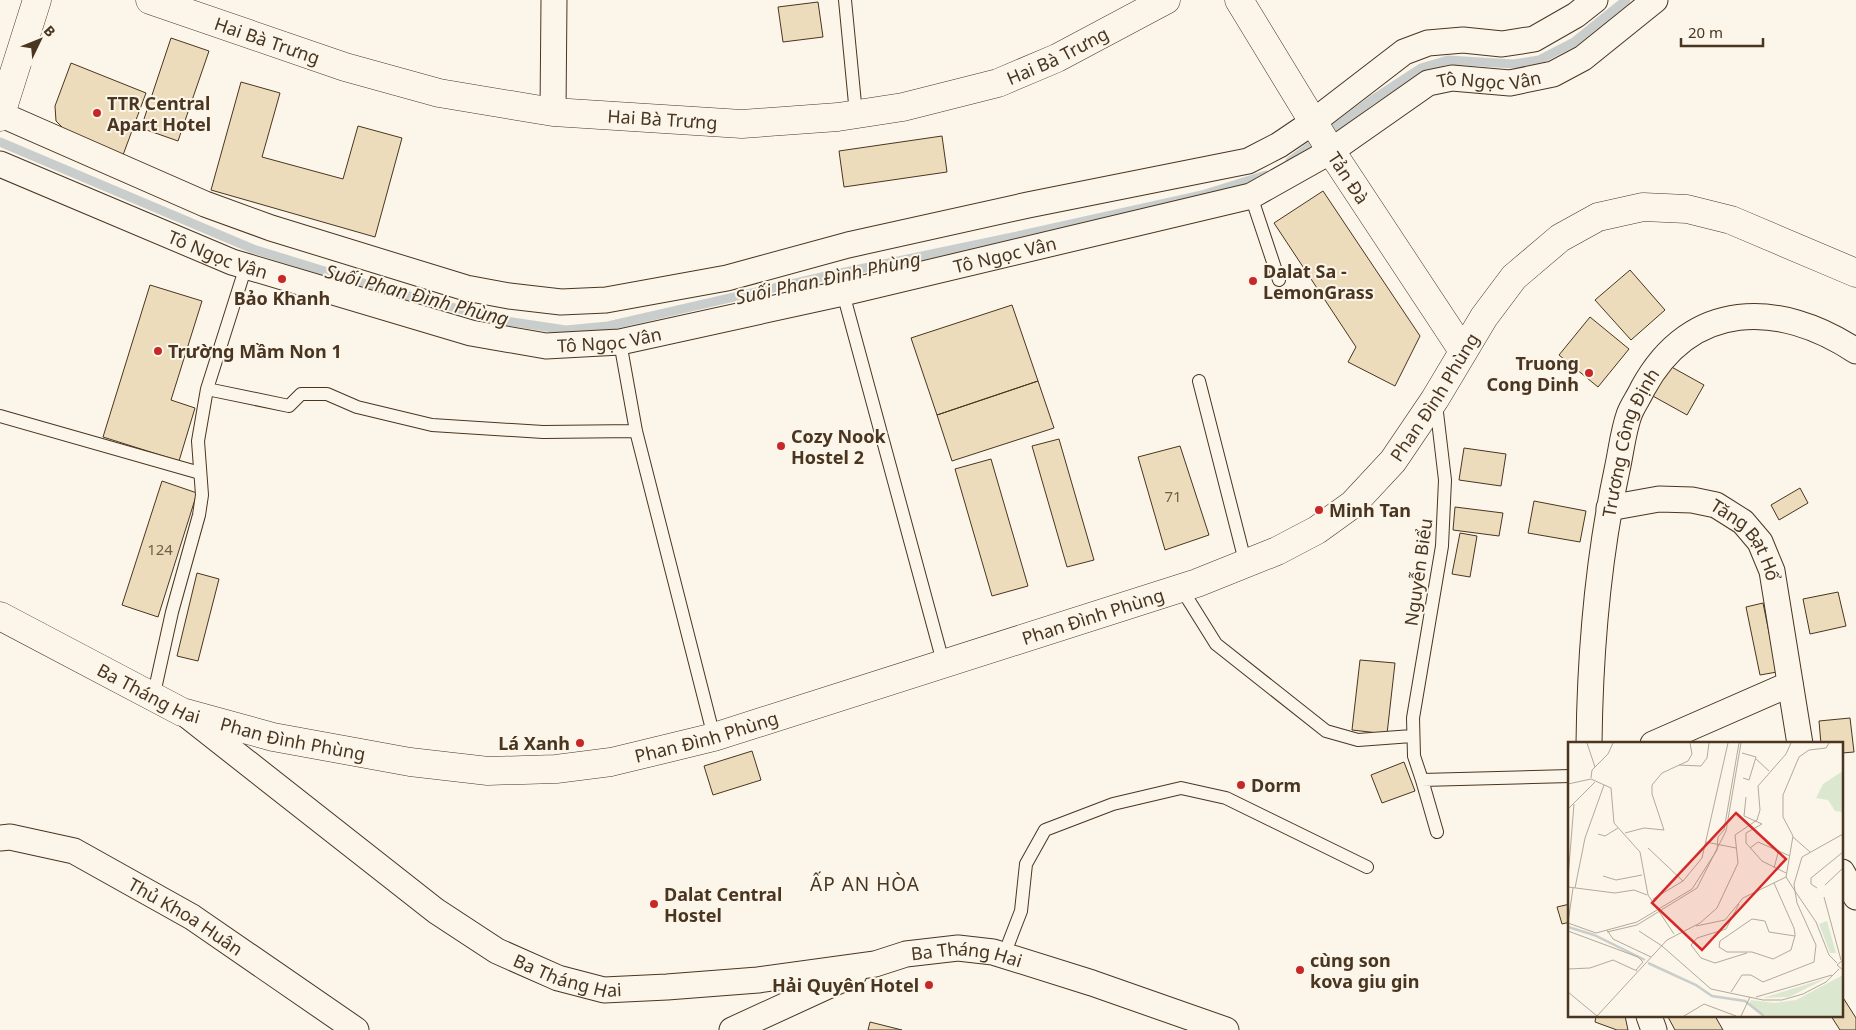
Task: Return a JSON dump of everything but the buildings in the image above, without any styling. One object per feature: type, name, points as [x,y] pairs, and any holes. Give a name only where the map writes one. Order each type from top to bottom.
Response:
[{"type":"main road","points":[[0,115],[37,0]]},
{"type":"main road","name":"Hai Bà Trưng","points":[[150,0],[373,75],[439,93],[553,112],[742,124],[856,114],[902,107],[998,83],[1057,58],[1166,0]]},
{"type":"main road","name":"Tản Đà","points":[[1240,0],[1312,122],[1463,351]]},
{"type":"main road","name":"Phan Đình Phùng","points":[[182,712],[272,737],[410,762],[488,771],[556,769],[611,762],[714,737],[943,662],[1181,588],[1246,565],[1317,530],[1353,504],[1393,461],[1435,399],[1484,317],[1514,277],[1560,238],[1598,217],[1643,207],[1687,209],[1731,220],[1856,272]]},
{"type":"main road","name":"Ba Tháng Hai","points":[[0,616],[182,712]]},
{"type":"street","points":[[553,112],[554,0]]},
{"type":"street","name":"Tô Ngọc Vân","points":[[0,115],[205,204],[271,228],[466,288],[509,296],[561,302],[606,300],[728,278],[848,245],[1248,161],[1279,145],[1312,122],[1404,52],[1428,43],[1462,40],[1502,44],[1534,39],[1576,15],[1595,0]]},
{"type":"street","name":"Tô Ngọc Vân","points":[[0,164],[246,266],[471,334],[546,346],[620,342],[843,293],[1251,196],[1331,151],[1428,83],[1452,78],[1510,83],[1553,74],[1584,58],[1656,0]]},
{"type":"street","name":"Trương Công Định","points":[[1589,742],[1590,677],[1609,508],[1629,414],[1655,367],[1680,341],[1704,327],[1735,317],[1782,317],[1834,336],[1856,351]]},
{"type":"street","name":"Tăng Bạt Hổ","points":[[1609,508],[1659,499],[1692,500],[1716,505],[1743,522],[1760,542],[1772,571],[1800,742]]},
{"type":"street","points":[[1658,742],[1790,684]]},
{"type":"street","name":"Ba Tháng Hai","points":[[182,712],[436,911],[497,951],[558,978],[604,990],[758,980],[875,964],[906,954],[958,948],[1004,955],[1092,982],[1226,1030]]},
{"type":"street","name":"Thủ Khoa Huân","points":[[0,838],[10,837],[74,851],[192,917],[356,1030]]},
{"type":"street","points":[[1844,876],[1856,897]]},
{"type":"street","points":[[732,1030],[875,964]]},
{"type":"street","points":[[1650,1018],[1654,1030]]},
{"type":"lane","points":[[845,0],[856,114]]},
{"type":"lane","points":[[1251,196],[1279,280]]},
{"type":"lane","points":[[153,698],[172,612],[202,494],[198,441],[207,389],[246,266]]},
{"type":"lane","points":[[843,293],[943,662]]},
{"type":"lane","points":[[620,342],[636,431],[714,737]]},
{"type":"lane","points":[[1199,381],[1246,565]]},
{"type":"lane","points":[[207,389],[289,406],[301,394],[327,394],[357,407],[432,426],[543,432],[636,431]]},
{"type":"lane","name":"Nguyễn Biểu","points":[[1435,399],[1445,480],[1442,546],[1413,718],[1412,736],[1414,756],[1437,832]]},
{"type":"lane","points":[[0,416],[200,473]]},
{"type":"lane","points":[[1181,588],[1216,644],[1326,731],[1358,740],[1412,736]]},
{"type":"lane","points":[[1422,780],[1568,776]]},
{"type":"lane","points":[[1004,955],[1021,911],[1026,864],[1045,830],[1113,804],[1181,788],[1226,798],[1367,867]]},
{"type":"waterway","name":"Suối Phan Đình Phùng","points":[[1290,161],[1372,100],[1421,68],[1448,60],[1513,64],[1539,60],[1574,42],[1626,0]]},
{"type":"waterway","name":"Suối Phan Đình Phùng","points":[[0,142],[253,249],[373,286],[500,320],[566,330],[608,326],[826,276],[1008,238],[1202,195],[1266,175]]},
{"type":"place","name":"TTR Central Apart Hotel","points":[[97,113]]},
{"type":"place","name":"Bảo Khanh","points":[[282,279]]},
{"type":"place","name":"Dalat Sa - LemonGrass","points":[[1253,281]]},
{"type":"place","name":"Trường Mầm Non 1","points":[[158,351]]},
{"type":"place","name":"Truong Cong Dinh","points":[[1589,373]]},
{"type":"place","name":"Cozy Nook Hostel 2","points":[[781,446]]},
{"type":"place","name":"Minh Tan","points":[[1319,510]]},
{"type":"place","name":"Lá Xanh","points":[[580,743]]},
{"type":"place","name":"Dorm","points":[[1241,785]]},
{"type":"place","name":"Dalat Central Hostel","points":[[654,904]]},
{"type":"place","name":"cùng son kova giu gin","points":[[1300,970]]},
{"type":"place","name":"Hải Quyên Hotel","points":[[929,985]]},
{"type":"district","name":"ẤP AN HÒA","points":[[865,884]]}]
